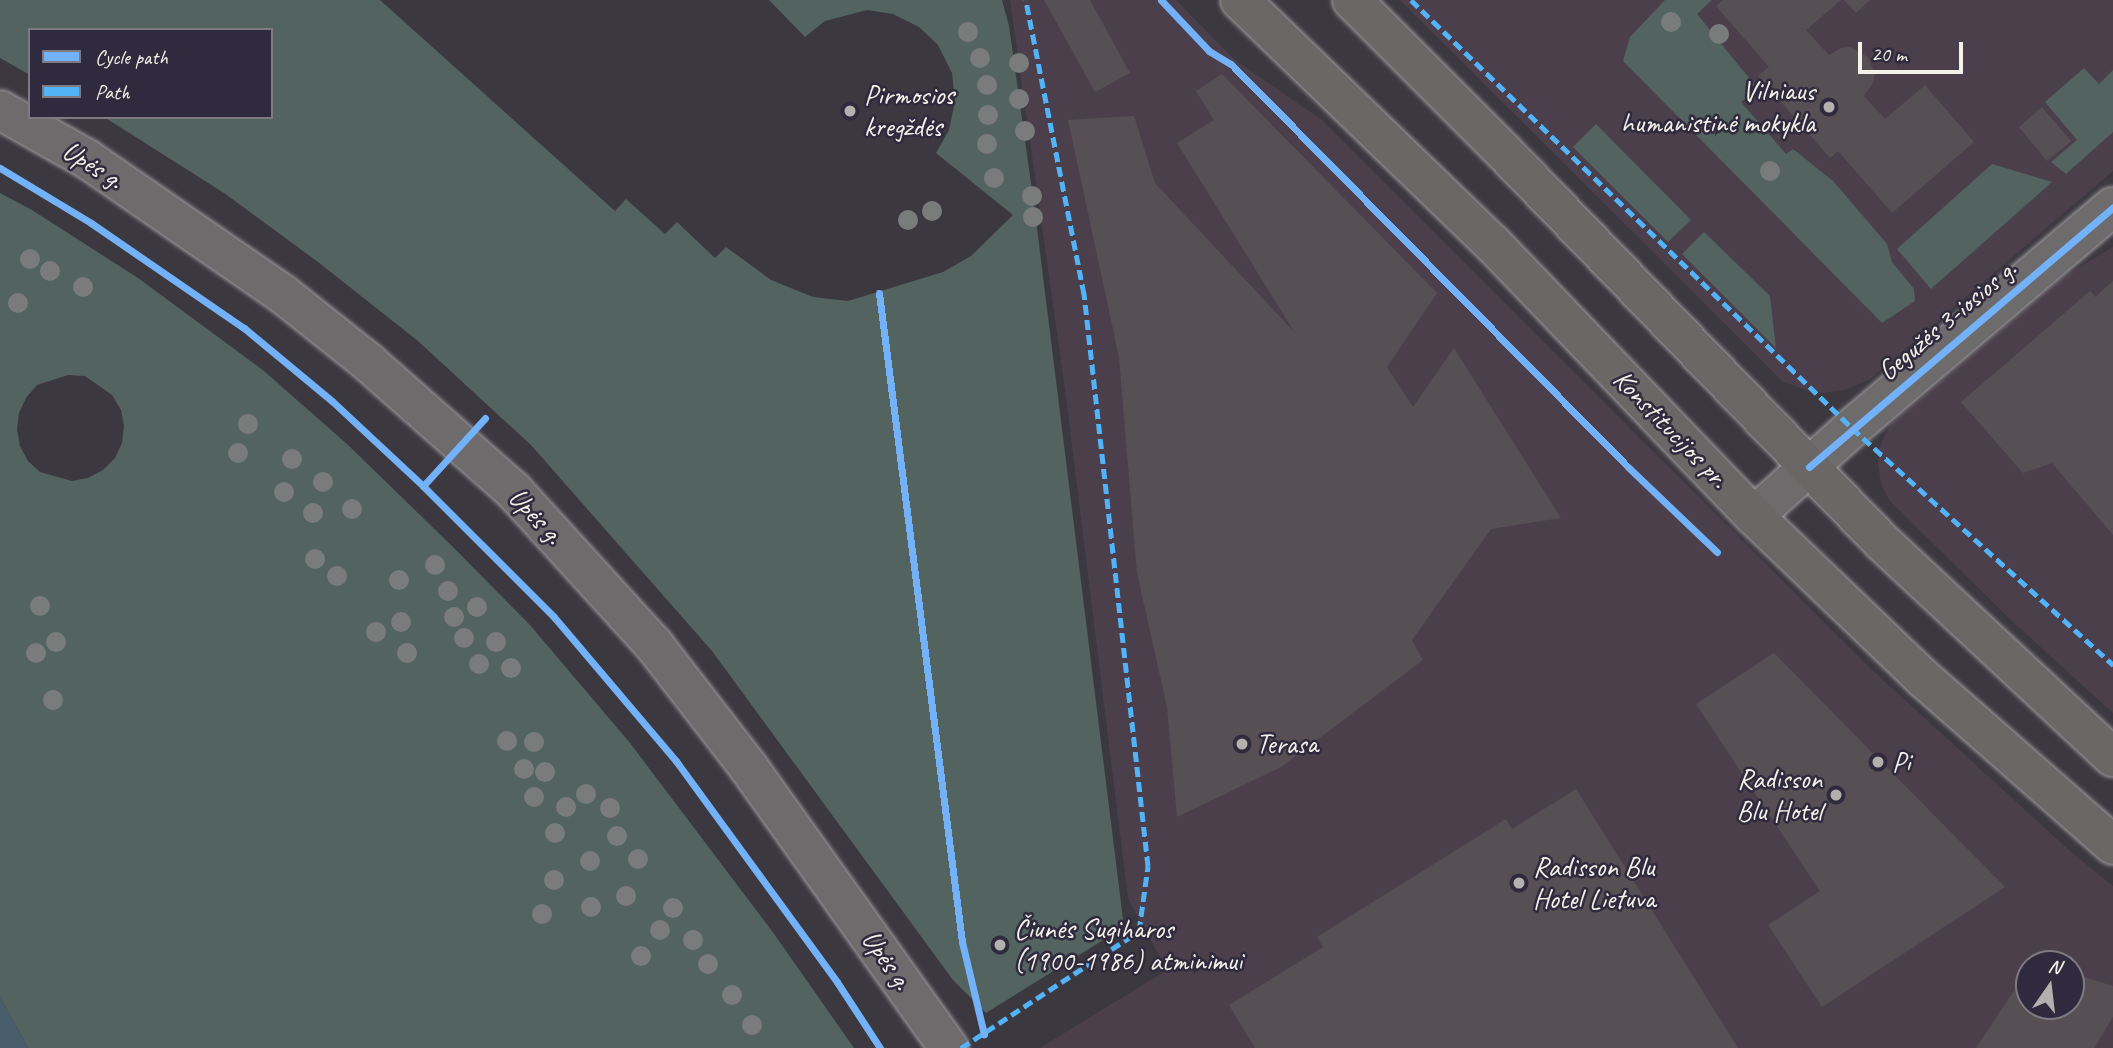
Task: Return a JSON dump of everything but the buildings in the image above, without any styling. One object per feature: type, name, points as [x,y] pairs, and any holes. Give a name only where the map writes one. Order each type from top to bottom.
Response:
[{"type":"main road","name":"Konstitucijos pr.","points":[[1240,0],[1493,244],[1754,516],[1942,696],[2113,845]]},
{"type":"main road","points":[[1352,0],[1505,153],[1881,541],[2113,757]]},
{"type":"street","name":"Upės g.","points":[[0,110],[87,159],[285,295],[367,361],[513,490],[662,655],[749,768],[949,1048]]},
{"type":"street","name":"Gegužės 3-iosios g.","points":[[1754,516],[2113,207]]},
{"type":"shaded area","points":[[0,0],[380,0],[615,211],[626,199],[665,234],[677,222],[715,258],[726,247],[771,280],[813,297],[848,301],[943,272],[971,256],[1013,215],[936,153],[949,130],[955,101],[952,73],[938,45],[919,27],[893,14],[867,10],[825,21],[805,37],[769,0],[1002,0],[1009,26],[1035,212],[1124,927],[986,1013],[953,980],[712,651],[531,445],[418,341],[318,262],[224,193],[107,119],[273,119],[273,28],[28,28],[28,74],[0,58]]},
{"type":"shaded area","points":[[1010,0],[1176,0],[1235,60],[1322,120],[1870,668],[2071,852],[2113,886],[2113,1048],[1040,1048],[1167,970],[1128,898],[1065,389]]},
{"type":"shaded area","points":[[1400,0],[2113,0],[2113,171],[1870,379],[1848,389],[1825,393],[1803,389],[1782,381]]},
{"type":"shaded area","points":[[1665,0],[1712,0],[1697,14],[1758,89],[1741,102],[1786,154],[1793,149],[1833,181],[1887,244],[1892,262],[1914,289],[1915,301],[1882,323],[1623,61],[1630,37]]},
{"type":"shaded area","points":[[2084,68],[2099,84],[2113,70],[2113,132],[2066,174],[2051,162],[2077,140],[2045,102]]},
{"type":"shaded area","points":[[1596,124],[1691,220],[1668,242],[1573,147]]},
{"type":"shaded area","points":[[1992,164],[2052,182],[1931,289],[1897,249]]},
{"type":"shaded area","points":[[0,193],[32,210],[138,278],[264,371],[347,444],[453,547],[530,625],[630,743],[772,931],[854,1048],[28,1048],[0,997]],"holes":[[[68,375],[85,376],[112,395],[121,410],[124,426],[122,443],[115,458],[103,470],[88,478],[72,481],[40,472],[28,461],[20,446],[17,429],[19,413],[26,398],[37,385]]]},
{"type":"shaded area","points":[[1704,232],[1770,296],[1776,348],[1682,254]]},
{"type":"shaded area","points":[[2113,247],[2113,713],[2011,620],[1890,501],[1881,484],[1878,463],[1881,443],[1891,424],[2063,277]]},
{"type":"water","points":[[0,997],[28,1048],[0,1048]]},
{"type":"marked path","points":[[961,1048],[1139,931],[1148,866],[1084,294],[1026,0]]},
{"type":"marked path","points":[[1411,0],[1852,428],[2113,665]]},
{"type":"cycle path","points":[[1161,0],[1209,51],[1231,64],[1628,467],[1717,552]]},
{"type":"cycle path","points":[[0,168],[91,223],[244,328],[332,401],[423,486],[554,617],[676,761],[837,982],[880,1048]]},
{"type":"cycle path","points":[[1809,467],[2113,207]]},
{"type":"cycle path","points":[[879,293],[962,942],[984,1034]]},
{"type":"cycle path","points":[[423,486],[485,418]]},
{"type":"place","name":"Vilniaus humanistinė mokykla","points":[[1829,107]]},
{"type":"place","name":"Pirmosios kregždės","points":[[850,111]]},
{"type":"place","name":"Terasa","points":[[1242,744]]},
{"type":"place","name":"Pi","points":[[1878,762]]},
{"type":"place","name":"Radisson Blu Hotel","points":[[1836,795]]},
{"type":"place","name":"Radisson Blu Hotel Lietuva","points":[[1519,883]]},
{"type":"place","name":"Čiunės Sugiharos (1900-1986) atminimui","points":[[1000,945]]}]
